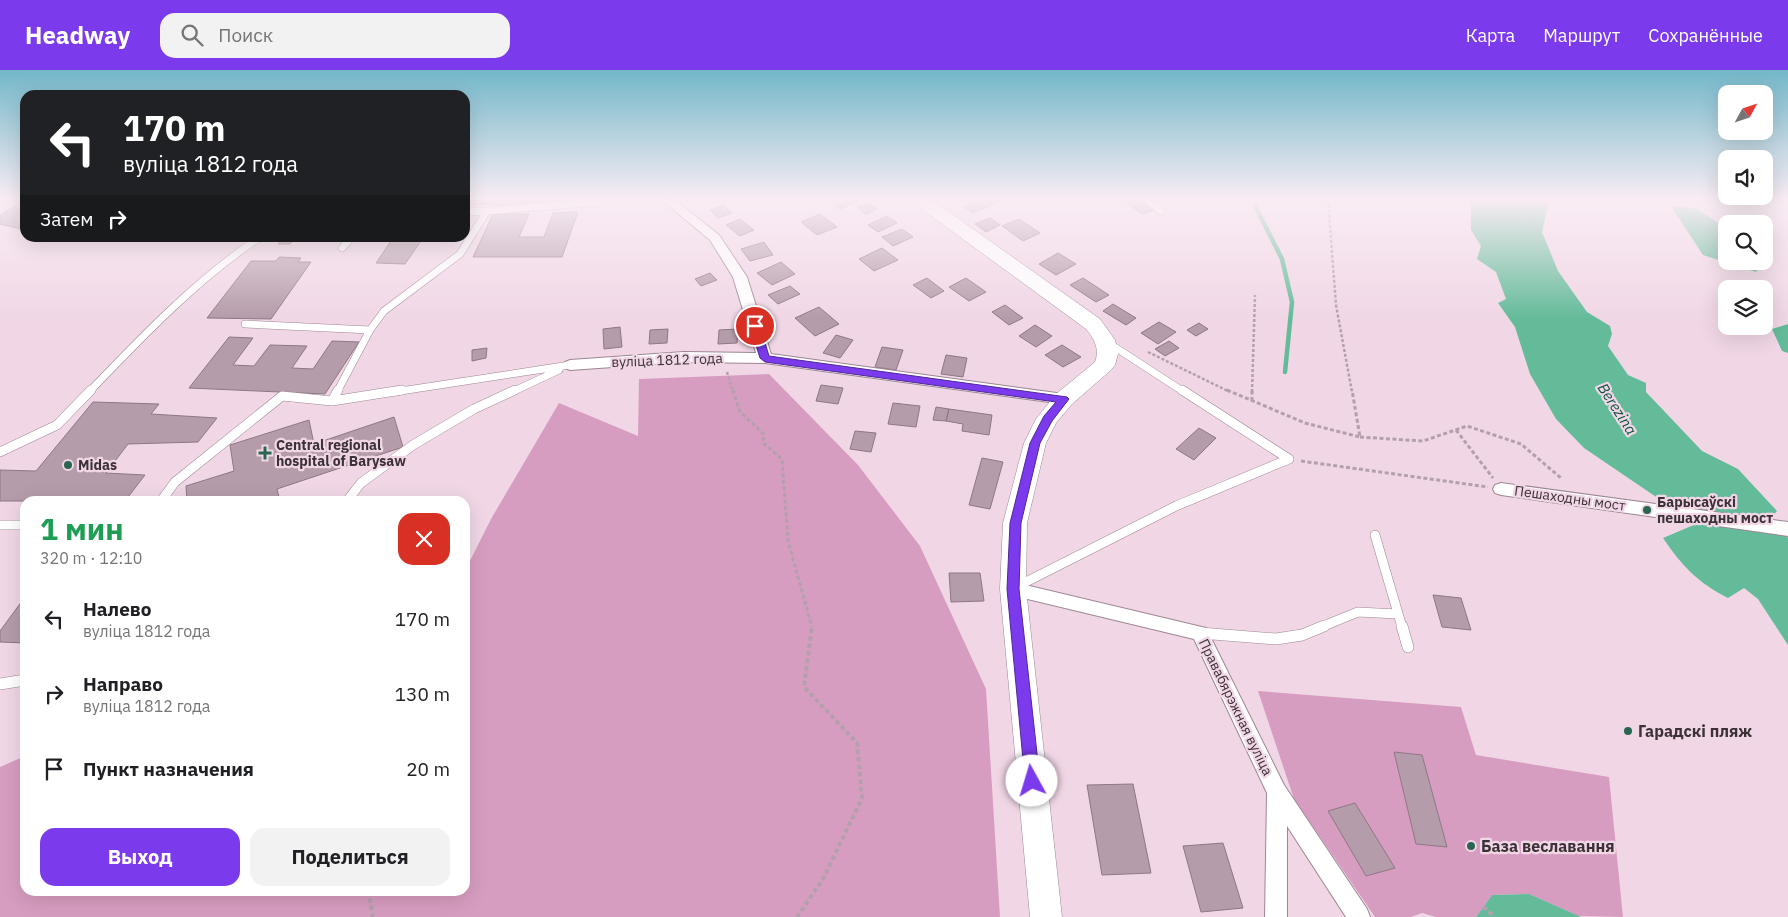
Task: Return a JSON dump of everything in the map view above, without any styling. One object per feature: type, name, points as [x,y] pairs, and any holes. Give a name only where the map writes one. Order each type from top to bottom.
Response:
[{"type":"main road","points":[[976,240],[1093,324],[1105,340],[1108,354],[1104,365],[1064,399],[1047,419],[1035,443],[1015,523],[1013,589],[1046,917]]},
{"type":"street","points":[[716,240],[740,277],[765,358]]},
{"type":"street","name":"вуліца 1812 года","points":[[570,365],[684,357],[765,358],[1064,399]]},
{"type":"street","name":"Пешаходны мост","points":[[1501,489],[1788,529]]},
{"type":"street","name":"Правабярэжная вуліца","points":[[1013,589],[1200,633],[1276,792],[1359,917]]},
{"type":"street","points":[[1276,792],[1276,917]]},
{"type":"lane","points":[[0,452],[57,425],[146,333],[236,253],[254,242]]},
{"type":"lane","points":[[342,248],[347,242]]},
{"type":"lane","points":[[332,401],[370,330],[384,311],[460,254],[468,242]]},
{"type":"lane","points":[[245,324],[370,330]]},
{"type":"lane","points":[[1105,340],[1289,459]]},
{"type":"lane","points":[[165,496],[175,482],[282,396],[332,401],[570,365]]},
{"type":"lane","points":[[350,496],[360,482],[413,445],[474,409],[570,365]]},
{"type":"lane","points":[[1013,589],[1176,506],[1289,459]]},
{"type":"lane","points":[[0,525],[20,525]]},
{"type":"lane","points":[[1375,535],[1408,647]]},
{"type":"lane","points":[[1200,633],[1276,639],[1302,635],[1358,612],[1398,614]]},
{"type":"lane","points":[[0,684],[20,681]]},
{"type":"path","points":[[1331,240],[1336,305],[1360,437]]},
{"type":"path","points":[[1252,401],[1255,295]]},
{"type":"path","points":[[1145,351],[1205,381],[1305,423],[1360,437],[1423,441],[1467,426],[1521,444],[1561,478]]},
{"type":"path","points":[[720,371],[729,372],[740,412],[764,434],[762,444],[782,459],[788,541],[812,626],[804,687],[856,742],[862,798],[823,879],[797,917]]},
{"type":"path","points":[[1456,430],[1501,489]]},
{"type":"path","points":[[1289,459],[1501,489]]},
{"type":"path","points":[[369,896],[373,917]]},
{"type":"path","points":[[1483,907],[1494,917]]},
{"type":"shaded area","points":[[769,374],[858,465],[920,546],[986,689],[1000,917],[0,917],[0,767],[20,758],[20,896],[470,896],[470,561],[491,519],[559,403],[638,436],[639,379]]},
{"type":"shaded area","name":"База веславання","points":[[1258,691],[1461,707],[1476,755],[1609,777],[1623,917],[1578,916],[1529,894],[1492,895],[1476,917],[1436,917],[1422,913],[1411,917],[1375,917],[1294,799]]},
{"type":"water","name":"Berezina","points":[[1477,240],[1545,240],[1558,271],[1587,312],[1610,326],[1612,334],[1608,346],[1628,375],[1646,383],[1646,392],[1702,451],[1738,469],[1777,511],[1770,519],[1788,538],[1788,645],[1758,599],[1744,588],[1728,598],[1707,586],[1691,573],[1663,538],[1696,524],[1584,448],[1556,419],[1530,374],[1515,327],[1498,303],[1506,299],[1496,272],[1477,259],[1481,246]]},
{"type":"water","points":[[1693,240],[1718,240],[1718,260],[1703,255]]},
{"type":"water","points":[[1788,324],[1788,353],[1782,351],[1773,329]]},
{"type":"water","points":[[1529,894],[1581,917],[1476,917],[1492,895]]},
{"type":"building","points":[[481,240],[568,240],[562,257],[473,257]]},
{"type":"building","points":[[885,240],[907,240],[893,246]]},
{"type":"building","points":[[280,242],[292,242],[290,244],[278,244]]},
{"type":"building","points":[[390,242],[420,242],[405,264],[376,263]]},
{"type":"building","points":[[764,242],[773,255],[750,261],[741,249]]},
{"type":"building","points":[[882,248],[898,260],[874,271],[859,259]]},
{"type":"building","points":[[1058,253],[1076,264],[1056,275],[1039,264]]},
{"type":"building","points":[[279,257],[301,258],[298,262],[311,262],[271,319],[207,318],[251,261],[276,261]]},
{"type":"building","points":[[781,262],[795,274],[772,285],[757,273]]},
{"type":"building","points":[[710,273],[717,280],[701,286],[695,279]]},
{"type":"building","points":[[927,278],[944,291],[931,298],[913,285]]},
{"type":"building","points":[[966,278],[986,292],[969,301],[949,287]]},
{"type":"building","points":[[1083,278],[1109,295],[1096,302],[1070,285]]},
{"type":"building","points":[[790,286],[800,294],[778,304],[768,295]]},
{"type":"building","points":[[1113,304],[1136,318],[1126,325],[1103,311]]},
{"type":"building","points":[[1005,305],[1023,318],[1009,325],[992,312]]},
{"type":"building","points":[[819,307],[839,324],[815,336],[795,318]]},
{"type":"building","points":[[1159,322],[1176,332],[1158,344],[1141,333]]},
{"type":"building","points":[[1199,323],[1208,329],[1196,336],[1187,330]]},
{"type":"building","points":[[1035,325],[1052,336],[1036,347],[1019,336]]},
{"type":"building","points":[[620,327],[622,347],[604,349],[603,329]]},
{"type":"building","points":[[668,329],[667,343],[649,344],[650,330]]},
{"type":"building","points":[[738,329],[737,343],[718,344],[719,330]]},
{"type":"building","points":[[836,335],[853,340],[840,358],[823,353]]},
{"type":"building","points":[[229,337],[253,338],[233,365],[254,366],[270,345],[307,346],[292,368],[313,369],[332,341],[359,342],[325,394],[189,388]]},
{"type":"building","points":[[1169,341],[1179,348],[1165,356],[1155,349]]},
{"type":"building","points":[[1062,345],[1081,357],[1063,367],[1045,355]]},
{"type":"building","points":[[882,347],[903,350],[896,370],[875,367]]},
{"type":"building","points":[[487,348],[486,358],[472,361],[472,350]]},
{"type":"building","points":[[946,355],[967,358],[963,377],[941,374]]},
{"type":"building","points":[[821,385],[843,388],[838,404],[816,401]]},
{"type":"building","points":[[93,402],[159,404],[151,414],[217,418],[198,442],[128,444],[106,473],[145,475],[129,496],[20,496],[20,501],[0,501],[0,470],[36,471]]},
{"type":"building","points":[[893,403],[920,406],[916,427],[888,424]]},
{"type":"building","points":[[936,407],[949,409],[946,421],[933,420]]},
{"type":"building","points":[[949,409],[992,415],[989,435],[962,431],[963,424],[946,421]]},
{"type":"building","points":[[394,417],[403,447],[277,489],[279,496],[187,496],[186,486],[234,471],[230,445],[309,420],[314,444]]},
{"type":"building","points":[[1199,428],[1216,438],[1194,460],[1176,449]]},
{"type":"building","points":[[855,431],[876,433],[871,452],[850,449]]},
{"type":"building","points":[[982,458],[1003,462],[990,509],[969,505]]},
{"type":"building","points":[[949,573],[980,573],[984,601],[951,602]]},
{"type":"building","points":[[1433,595],[1461,598],[1471,630],[1442,627]]},
{"type":"building","points":[[20,604],[20,643],[0,642],[0,631]]},
{"type":"building","points":[[1394,752],[1422,755],[1447,847],[1416,844]]},
{"type":"building","points":[[1133,784],[1151,873],[1102,875],[1087,785]]},
{"type":"building","points":[[1355,803],[1395,868],[1366,876],[1328,811]]},
{"type":"building","points":[[1223,843],[1243,908],[1201,912],[1183,846]]},
{"type":"waterway","points":[[1272,240],[1282,259],[1292,302],[1285,372]]},
{"type":"place","name":"Central regional hospital of Barysaw","points":[[265,453]]},
{"type":"place","name":"Midas","points":[[68,465]]},
{"type":"place","name":"Барысаўскі пешаходны мост","points":[[1647,510]]},
{"type":"place","name":"Гарадскі пляж","points":[[1628,731]]},
{"type":"place","name":"База веславання","points":[[1471,846]]},
{"type":"route","points":[[755,326],[765,358],[1064,399],[1047,419],[1035,443],[1015,523],[1013,589],[1032,781]]}]
